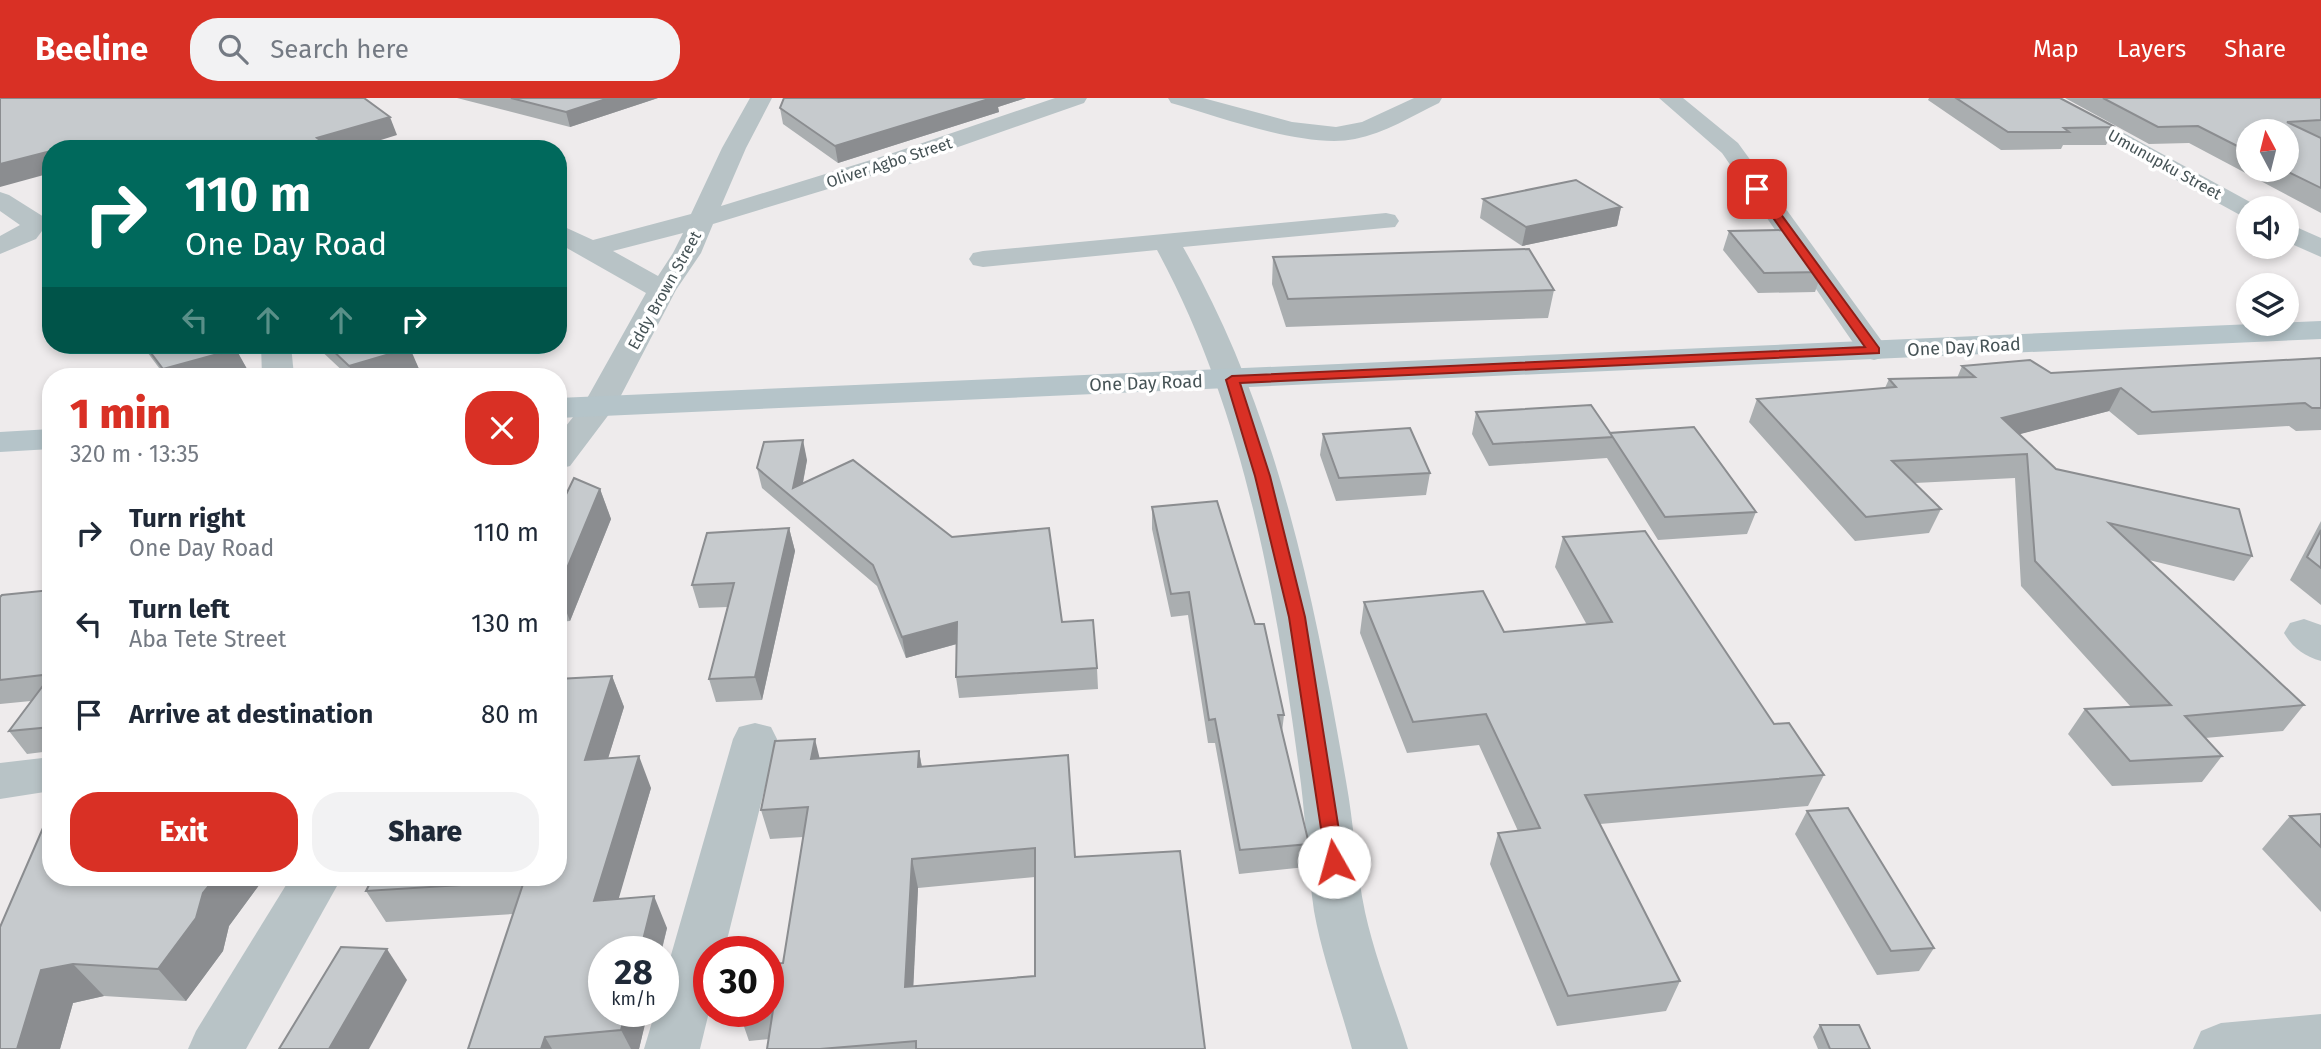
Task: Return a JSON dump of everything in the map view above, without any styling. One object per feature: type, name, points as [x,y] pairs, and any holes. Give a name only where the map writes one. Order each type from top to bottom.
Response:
[{"type":"main road","name":"One Day Road","points":[[567,407],[2321,330]]},
{"type":"main road","points":[[0,442],[42,440]]},
{"type":"street","name":"Eddy Brown Street","points":[[567,447],[600,405],[662,290],[687,253],[734,148],[761,98]]},
{"type":"street","name":"Oliver Agbo Street","points":[[591,249],[702,221],[948,144],[1076,98]]},
{"type":"street","points":[[1179,98],[1260,119],[1334,134],[1355,133],[1431,98]]},
{"type":"street","points":[[1671,98],[1730,148],[1771,210],[1874,351]]},
{"type":"street","name":"Umunupku Street","points":[[2044,98],[2236,203]]},
{"type":"street","points":[[0,200],[35,223],[27,233],[0,246]]},
{"type":"street","points":[[983,259],[1386,221]]},
{"type":"street","points":[[567,237],[662,290]]},
{"type":"street","points":[[2299,237],[2321,249]]},
{"type":"street","points":[[1166,241],[1199,300],[1232,380],[1262,476],[1297,617],[1324,786],[1340,913],[1380,1049]]},
{"type":"street","points":[[672,1049],[755,738]]},
{"type":"street","points":[[0,781],[42,775]]},
{"type":"street","points":[[216,1049],[312,886]]},
{"type":"street","points":[[2221,1049],[2321,1039]]},
{"type":"building","points":[[0,98],[364,98],[390,117],[317,138],[320,140],[42,140],[42,153],[0,164]]},
{"type":"building","points":[[511,98],[609,98],[566,112]]},
{"type":"building","points":[[784,98],[992,98],[835,146],[780,108]]},
{"type":"building","points":[[1956,98],[2060,98],[2115,127],[2064,128],[2069,132],[2008,132]]},
{"type":"building","points":[[2103,98],[2321,98],[2321,120],[2236,119],[2236,145],[2198,126],[2158,127]]},
{"type":"building","points":[[2300,128],[2321,138],[2321,188],[2300,178]]},
{"type":"building","points":[[1576,180],[1621,207],[1526,227],[1483,199]]},
{"type":"building","points":[[1786,230],[1822,272],[1764,273],[1729,231]]},
{"type":"building","points":[[1529,249],[1554,290],[1288,299],[1273,257]]},
{"type":"building","points":[[152,354],[218,354],[167,368],[162,368]]},
{"type":"building","points":[[336,354],[390,354],[349,366]]},
{"type":"building","points":[[2321,358],[2321,408],[2312,408],[2305,403],[2152,412],[2121,388],[2002,418],[2056,469],[2239,509],[2252,556],[2109,523],[2304,705],[2185,716],[2222,756],[2130,761],[2085,709],[2171,705],[2035,561],[2027,454],[1892,461],[1941,509],[1866,517],[1757,399],[1896,387],[1889,379],[1975,377],[1962,366],[2030,360],[2051,373]]},
{"type":"building","points":[[1591,405],[1613,437],[1493,444],[1476,412]]},
{"type":"building","points":[[1694,427],[1756,512],[1665,517],[1610,433]]},
{"type":"building","points":[[1410,428],[1430,473],[1339,478],[1323,434]]},
{"type":"building","points":[[803,440],[793,488],[853,460],[952,537],[1049,528],[1062,622],[1093,620],[1097,668],[956,677],[957,622],[902,637],[873,565],[757,468],[764,442]]},
{"type":"building","points":[[574,478],[600,489],[567,568],[567,492]]},
{"type":"building","points":[[1217,501],[1255,624],[1264,624],[1284,715],[1278,715],[1309,844],[1240,850],[1215,719],[1209,720],[1189,592],[1171,594],[1152,507]]},
{"type":"building","points":[[789,528],[755,677],[709,679],[734,583],[692,585],[707,533]]},
{"type":"building","points":[[2321,530],[2321,568],[2307,557]]},
{"type":"building","points":[[1645,531],[1774,724],[1789,723],[1824,775],[1585,795],[1680,981],[1568,996],[1498,833],[1540,828],[1486,714],[1413,722],[1364,602],[1483,591],[1504,632],[1612,622],[1563,537]]},
{"type":"building","points":[[42,591],[42,675],[0,680],[2,595]]},
{"type":"building","points":[[612,676],[585,760],[639,756],[594,901],[654,896],[644,936],[588,936],[588,1027],[622,1027],[621,1030],[545,1037],[541,1049],[468,1049],[522,886],[567,886],[567,678]]},
{"type":"building","points":[[42,687],[42,728],[9,731]]},
{"type":"building","points":[[815,739],[811,759],[919,751],[918,767],[1068,755],[1075,857],[1180,851],[1205,1049],[916,1049],[916,1041],[820,1049],[767,1049],[770,1027],[784,1027],[784,957],[808,807],[761,810],[775,741]],"holes":[[[1035,848],[1035,976],[905,987],[912,859]]]},
{"type":"building","points":[[1848,808],[1934,948],[1891,951],[1807,811]]},
{"type":"building","points":[[2321,814],[2321,847],[2290,816]]},
{"type":"building","points":[[42,830],[42,886],[209,886],[203,893],[196,918],[158,969],[73,964],[41,970],[17,1049],[0,1049],[0,927]]},
{"type":"building","points":[[368,886],[445,886],[366,891]]},
{"type":"building","points":[[341,947],[387,949],[329,1049],[279,1049]]},
{"type":"building","points":[[1820,1025],[1859,1025],[1870,1049],[1830,1049]]},
{"type":"route","points":[[1334,862],[1297,617],[1262,476],[1232,380],[1874,351],[1757,189]]}]
